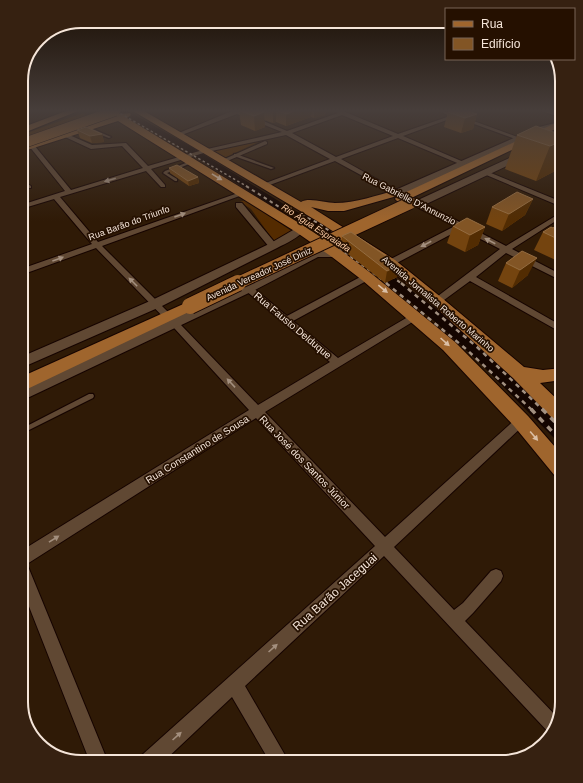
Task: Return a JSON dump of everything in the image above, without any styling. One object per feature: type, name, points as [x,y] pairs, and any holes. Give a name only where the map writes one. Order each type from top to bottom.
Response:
[{"type":"main road","name":"Avenida Jornalista Roberto Marinho","points":[[168,148],[187,159],[241,199],[296,233],[337,254],[416,316],[474,370],[555,462]]},
{"type":"main road","name":"Avenida Jornalista Roberto Marinho","points":[[198,148],[292,200],[353,237],[390,263],[437,301],[555,405]]},
{"type":"main road","name":"Avenida Vereador José Diniz","points":[[28,381],[164,313],[407,200],[513,148]]},
{"type":"main road","points":[[292,200],[319,206],[344,207],[407,200]]},
{"type":"main road","points":[[353,237],[407,200]]},
{"type":"main road","points":[[344,207],[343,215],[359,228],[366,228]]},
{"type":"main road","name":"Avenida Vereador José Diniz","points":[[28,369],[164,313]]},
{"type":"main road","points":[[520,373],[543,377],[555,375]]},
{"type":"street","points":[[33,148],[69,192]]},
{"type":"street","points":[[127,148],[163,186]]},
{"type":"street","points":[[28,205],[147,169],[187,159],[204,151],[216,148]]},
{"type":"street","points":[[222,148],[223,150],[235,155]]},
{"type":"street","points":[[223,161],[255,148]]},
{"type":"street","name":"Rua Gabrielle D'Annunzio","points":[[313,148],[407,200],[555,274]]},
{"type":"street","points":[[265,185],[366,148]]},
{"type":"street","points":[[425,148],[464,164]]},
{"type":"street","name":"Avenida Vereador José Diniz","points":[[407,200],[464,164],[501,148]]},
{"type":"street","name":"Avenida Vereador José Diniz","points":[[407,200],[486,173],[539,148]]},
{"type":"street","points":[[542,148],[551,150]]},
{"type":"street","points":[[486,173],[555,202]]},
{"type":"street","name":"Rua José dos Santos Júnior","points":[[55,196],[97,245],[164,313],[385,546],[551,723]]},
{"type":"street","points":[[241,199],[273,246]]},
{"type":"street","name":"Rua Barão do Triunfo","points":[[28,270],[97,245],[241,199]]},
{"type":"street","points":[[437,301],[506,249],[555,218]]},
{"type":"street","points":[[390,263],[461,226]]},
{"type":"street","points":[[296,233],[316,253]]},
{"type":"street","name":"Avenida Vereador José Diniz","points":[[28,391],[164,313],[296,233]]},
{"type":"street","name":"Avenida Vereador José Diniz","points":[[28,361],[164,313],[248,288],[316,253],[337,254]]},
{"type":"street","points":[[287,320],[368,277]]},
{"type":"street","points":[[470,277],[555,326]]},
{"type":"street","name":"Rua Fausto Delduque","points":[[248,288],[338,363]]},
{"type":"street","name":"Rua Constantino de Sousa","points":[[28,556],[257,412],[416,316]]},
{"type":"street","name":"Rua Barão Jaceguai","points":[[157,755],[521,422]]},
{"type":"street","points":[[454,620],[468,608],[496,576]]},
{"type":"street","points":[[28,584],[96,755]]},
{"type":"street","points":[[234,684],[276,755]]},
{"type":"lane","points":[[235,155],[272,168]]},
{"type":"lane","points":[[176,180],[165,173],[187,159]]},
{"type":"lane","points":[[28,428],[91,396]]},
{"type":"shaded area","points":[[230,148],[246,148],[224,158],[212,151]]},
{"type":"shaded area","points":[[245,200],[293,232],[279,242],[273,240],[251,209],[240,202]]},
{"type":"building","points":[[177,165],[198,177],[188,181],[169,168]]},
{"type":"building","points":[[517,192],[533,199],[509,214],[492,207]]},
{"type":"building","points":[[467,218],[485,227],[470,235],[453,226]]},
{"type":"building","points":[[551,227],[555,227],[555,238],[543,232]]},
{"type":"building","points":[[351,232],[399,265],[387,271],[342,236]]},
{"type":"building","points":[[522,251],[537,258],[520,270],[506,263]]},
{"type":"waterway","name":"Rio Água Espraiada","points":[[186,148],[286,210],[314,225],[357,255],[439,318],[484,357],[555,428]]},
{"type":"railway","points":[[179,148],[248,187]]},
{"type":"railway","points":[[246,186],[311,227],[388,284]]},
{"type":"railway","points":[[301,215],[318,223],[351,246]]},
{"type":"railway","points":[[386,272],[402,284]]},
{"type":"railway","points":[[386,283],[466,349],[532,410]]},
{"type":"railway","points":[[401,283],[477,347],[543,410]]},
{"type":"railway","points":[[532,410],[555,435]]},
{"type":"railway","points":[[543,410],[555,422]]}]
